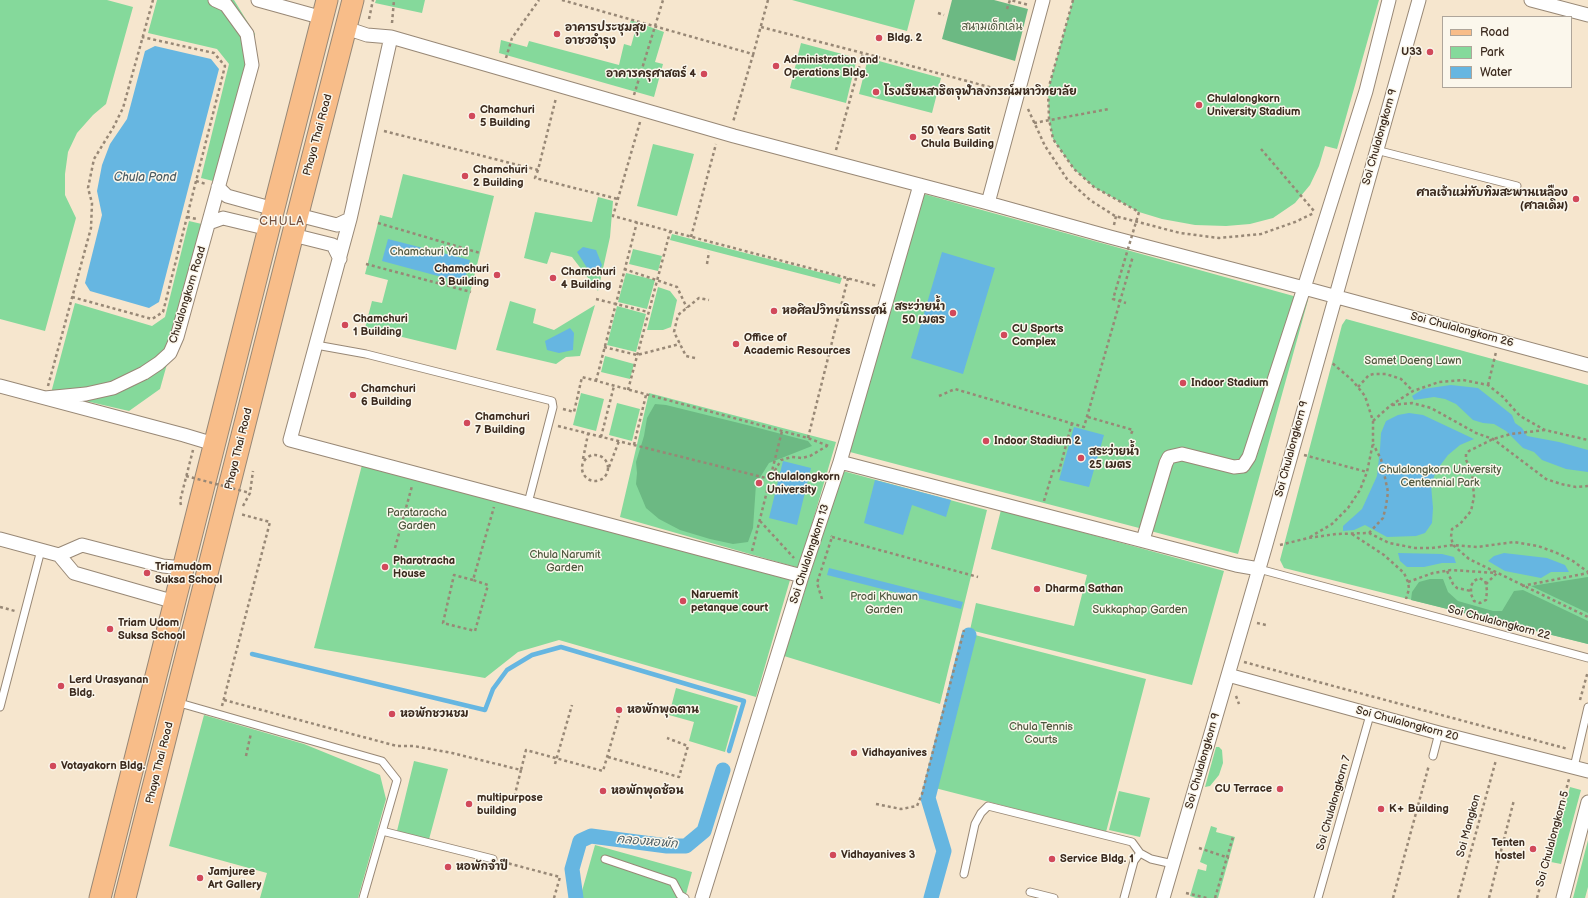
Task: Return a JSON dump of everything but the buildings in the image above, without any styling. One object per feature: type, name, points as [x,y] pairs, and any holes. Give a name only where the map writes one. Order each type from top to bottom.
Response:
[{"type":"main road","name":"Phaya Thai Road","points":[[125,898],[346,28],[362,4]]},
{"type":"main road","points":[[100,898],[183,568],[205,447],[274,209],[325,9]]},
{"type":"main road","points":[[274,209],[295,225]]},
{"type":"main road","points":[[268,229],[295,225]]},
{"type":"street","name":"Chulalongkorn Road","points":[[45,398],[86,394],[113,388],[144,373],[159,363],[170,353],[177,337],[252,65],[247,34],[226,5],[215,0]]},
{"type":"street","points":[[258,0],[298,11],[325,9]]},
{"type":"street","points":[[1143,540],[1169,457],[1182,454],[1234,467],[1243,466],[1247,462],[1304,288],[1366,90],[1389,0]]},
{"type":"street","name":"Soi Chulalongkorn 9","points":[[1163,898],[1265,548],[1419,0]]},
{"type":"street","points":[[1531,0],[1588,15]]},
{"type":"street","points":[[988,203],[1039,3]]},
{"type":"street","name":"Soi Chulalongkorn 26","points":[[346,28],[367,34],[391,31],[631,107],[729,135],[1336,296],[1588,365]]},
{"type":"street","points":[[391,31],[350,219],[290,440],[749,562],[803,572]]},
{"type":"street","name":"Soi Chulalongkorn 13","points":[[702,898],[803,572],[840,462],[920,185]]},
{"type":"street","points":[[218,187],[227,196],[274,209]]},
{"type":"street","points":[[209,223],[223,218],[268,229]]},
{"type":"street","points":[[295,225],[337,225],[350,219]]},
{"type":"street","points":[[295,225],[332,245],[340,259]]},
{"type":"street","points":[[0,386],[45,398],[205,447]]},
{"type":"street","points":[[840,462],[1236,565],[1258,569]]},
{"type":"street","points":[[0,539],[59,555],[74,573],[175,602]]},
{"type":"street","points":[[59,555],[82,545],[163,566],[183,568]]},
{"type":"street","name":"Soi Chulalongkorn 20","points":[[1228,675],[1370,715],[1588,771]]},
{"type":"street","points":[[1563,898],[1588,802]]},
{"type":"lane","points":[[1376,150],[1517,186]]},
{"type":"lane","points":[[316,344],[366,354],[552,401],[553,407],[528,503]]},
{"type":"lane","points":[[0,707],[41,550]]},
{"type":"lane","name":"Soi Chulalongkorn 22","points":[[1258,569],[1588,658]]},
{"type":"lane","points":[[176,702],[382,761],[397,780],[363,898]]},
{"type":"lane","points":[[1574,767],[1588,707]]},
{"type":"lane","name":"Soi Chulalongkorn 7","points":[[1320,896],[1370,715]]},
{"type":"lane","points":[[1432,757],[1438,733]]},
{"type":"lane","points":[[964,874],[975,824],[981,813],[988,806],[1132,842],[1140,853],[1151,859],[1173,864]]},
{"type":"lane","points":[[382,831],[493,859]]},
{"type":"lane","points":[[1124,898],[1134,861],[1140,853]]},
{"type":"lane","points":[[605,858],[673,882],[680,895],[685,898]]},
{"type":"lane","points":[[1030,892],[1054,898]]},
{"type":"path","points":[[45,398],[91,228],[92,203],[88,188],[94,159],[123,108],[153,0]]},
{"type":"path","points":[[369,20],[362,4],[373,0]]},
{"type":"path","points":[[391,31],[394,0]]},
{"type":"path","points":[[506,58],[512,38],[539,0]]},
{"type":"path","points":[[562,0],[753,55]]},
{"type":"path","points":[[631,107],[662,0]]},
{"type":"path","points":[[729,135],[768,0]]},
{"type":"path","points":[[1007,9],[1010,0],[1039,3]]},
{"type":"path","points":[[1074,0],[1048,90],[1049,119],[1053,139],[1074,169],[1094,187],[1139,212],[1113,299],[1126,303]]},
{"type":"path","points":[[938,14],[944,15]]},
{"type":"path","points":[[761,27],[1016,89],[1045,146],[1067,179],[1090,200],[1115,216],[1180,233],[1219,238],[1261,234],[1295,222],[1330,205]]},
{"type":"path","points":[[72,297],[152,319],[163,312],[225,66],[214,53],[142,37]]},
{"type":"path","points":[[835,153],[863,53]]},
{"type":"path","points":[[556,98],[536,178],[618,199]]},
{"type":"path","points":[[1034,123],[1109,109]]},
{"type":"path","points":[[641,122],[613,216],[890,289]]},
{"type":"path","points":[[384,131],[538,170]]},
{"type":"path","points":[[691,237],[717,142]]},
{"type":"path","points":[[1261,149],[1316,212]]},
{"type":"path","points":[[596,381],[637,222]]},
{"type":"path","points":[[378,223],[480,253]]},
{"type":"path","points":[[628,390],[670,232]]},
{"type":"path","points":[[707,264],[709,252]]},
{"type":"path","points":[[939,396],[955,389],[1084,427],[1133,254]]},
{"type":"path","points":[[366,264],[471,292]]},
{"type":"path","points":[[624,269],[677,287],[687,308]]},
{"type":"path","points":[[808,438],[848,278]]},
{"type":"path","points":[[694,358],[686,356],[674,332],[678,315],[699,298],[709,300]]},
{"type":"path","points":[[596,299],[649,312]]},
{"type":"path","points":[[1488,385],[1499,340]]},
{"type":"path","points":[[604,347],[637,355],[680,344]]},
{"type":"path","points":[[1308,538],[1332,524],[1348,508],[1360,490],[1367,472],[1373,444],[1373,421],[1365,396],[1352,380],[1320,352]]},
{"type":"path","points":[[1358,388],[1369,375],[1386,374],[1401,379],[1412,390]]},
{"type":"path","points":[[553,407],[574,412],[582,378],[808,438],[832,448]]},
{"type":"path","points":[[1373,421],[1412,390],[1444,382],[1463,380],[1488,385],[1503,397],[1520,416],[1545,430],[1588,440]]},
{"type":"path","points":[[601,437],[614,386]]},
{"type":"path","points":[[634,445],[646,395]]},
{"type":"path","points":[[1392,405],[1412,403],[1431,408],[1476,433],[1493,440],[1546,479],[1576,487],[1588,486]]},
{"type":"path","points":[[1088,417],[1133,430],[1130,436]]},
{"type":"path","points":[[1043,506],[1053,471],[1059,472],[1072,423]]},
{"type":"path","points":[[548,424],[770,480]]},
{"type":"path","points":[[1545,430],[1504,436],[1469,451],[1466,454],[1466,460],[1472,471],[1474,497],[1471,511],[1466,519],[1452,530],[1453,546],[1469,559],[1588,617]]},
{"type":"path","points":[[749,562],[782,431]]},
{"type":"path","points":[[588,434],[581,466],[583,475],[590,481],[594,482],[603,479],[608,471],[619,441]]},
{"type":"path","points":[[1369,534],[1383,518],[1388,492],[1381,459],[1373,444]]},
{"type":"path","points":[[770,480],[781,460],[792,457],[802,458],[810,456],[827,446]]},
{"type":"path","points":[[181,505],[180,501],[192,451],[205,447]]},
{"type":"path","points":[[1292,452],[1367,472]]},
{"type":"path","points":[[583,462],[585,458],[593,455],[601,456],[607,463],[608,471]]},
{"type":"path","points":[[220,715],[270,522],[240,514],[250,492],[253,467]]},
{"type":"path","points":[[395,548],[415,474]]},
{"type":"path","points":[[186,476],[250,492]]},
{"type":"path","points":[[473,580],[497,495]]},
{"type":"path","points":[[760,520],[803,572]]},
{"type":"path","points":[[817,530],[832,537],[978,577]]},
{"type":"path","points":[[1265,548],[1308,538],[1336,534],[1369,534],[1389,543],[1415,548],[1453,546],[1477,547],[1514,542],[1538,546],[1557,553],[1574,561],[1588,573]]},
{"type":"path","points":[[1351,534],[1389,559],[1404,573],[1409,589],[1404,609]]},
{"type":"path","points":[[822,600],[817,583],[832,537]]},
{"type":"path","points":[[1408,582],[1433,573],[1447,571],[1468,570],[1498,573]]},
{"type":"path","points":[[1447,571],[1453,584],[1457,588],[1471,590]]},
{"type":"path","points":[[1486,584],[1498,573]]},
{"type":"path","points":[[1522,586],[1588,573]]},
{"type":"path","points":[[454,575],[473,580],[488,585],[475,631],[443,624],[454,575]]},
{"type":"path","points":[[1479,578],[1485,581],[1486,584],[1486,600],[1480,603],[1474,601],[1471,590],[1471,586],[1474,581],[1479,578]]},
{"type":"path","points":[[0,607],[25,614]]},
{"type":"path","points":[[1256,623],[1266,625]]},
{"type":"path","points":[[876,804],[901,809],[917,806],[922,794],[964,630]]},
{"type":"path","name":"Soi Chulalongkorn 20","points":[[1244,662],[1568,748]]},
{"type":"path","points":[[1379,698],[1381,694]]},
{"type":"path","points":[[224,700],[398,746],[414,746],[452,753],[521,770]]},
{"type":"path","points":[[555,764],[572,705]]},
{"type":"path","points":[[513,802],[526,750],[604,771],[619,716]]},
{"type":"path","points":[[608,757],[680,777],[688,746],[667,738]]},
{"type":"path","points":[[1393,898],[1432,757]]},
{"type":"path","name":"Soi Mangkon","points":[[1458,898],[1489,780],[1496,759]]},
{"type":"path","name":"Soi Chulalongkorn 5","points":[[1537,898],[1568,780]]},
{"type":"path","points":[[1489,898],[1514,800]]},
{"type":"path","points":[[1215,898],[1233,837]]},
{"type":"path","points":[[1199,848],[1228,858]]},
{"type":"path","points":[[493,859],[560,877],[554,898]]},
{"type":"path","points":[[1186,893],[1207,898]]},
{"type":"green space","points":[[0,0],[107,0],[133,7],[106,104],[93,115],[77,133],[68,152],[65,174],[65,195],[76,218],[45,331],[0,319]]},
{"type":"green space","points":[[157,0],[234,0],[255,34],[217,182],[201,178],[229,64],[217,49],[148,33]]},
{"type":"green space","points":[[376,0],[425,0],[422,13],[375,3]]},
{"type":"green space","points":[[792,0],[915,0],[907,31]]},
{"type":"green space","name":"สนามเด็กเล่น","points":[[952,0],[994,0],[1028,9],[1015,61],[942,39]]},
{"type":"green space","name":"Chulalongkorn University Stadium","points":[[1073,0],[1379,0],[1337,149],[1325,146],[1319,166],[1310,185],[1295,203],[1273,218],[1250,224],[1226,226],[1195,225],[1162,219],[1139,212],[1094,187],[1074,169],[1053,139],[1049,119],[1048,90]]},
{"type":"green space","points":[[631,20],[664,32],[655,62],[663,64],[654,97],[499,53],[501,40],[527,47],[529,41],[619,65],[624,44],[631,46],[636,28],[629,26]]},
{"type":"green space","points":[[801,43],[857,58],[846,103],[790,88]]},
{"type":"green space","points":[[868,58],[941,78],[932,113],[859,94]]},
{"type":"green space","points":[[653,144],[694,154],[677,216],[637,206]]},
{"type":"green space","name":"Chamchuri Yard","points":[[403,174],[494,196],[456,350],[365,328],[372,301],[382,303],[388,280],[365,274],[380,215],[392,218]]},
{"type":"green space","points":[[924,194],[1308,300],[1238,554],[850,452]]},
{"type":"green space","points":[[598,197],[613,201],[610,237],[598,291],[572,257],[551,252],[547,264],[524,258],[535,212],[592,222]]},
{"type":"green space","points":[[189,221],[206,225],[160,389],[129,411],[51,393],[75,303],[152,326],[165,317]]},
{"type":"green space","points":[[672,234],[842,278],[840,284],[670,240]]},
{"type":"green space","points":[[633,249],[662,256],[658,271],[629,264]]},
{"type":"green space","points":[[626,273],[655,280],[647,309],[618,302]]},
{"type":"green space","points":[[658,287],[670,291],[677,300],[671,327],[663,330],[647,330]]},
{"type":"green space","points":[[510,301],[536,309],[533,323],[554,330],[595,305],[580,356],[566,357],[556,364],[496,350]]},
{"type":"green space","points":[[617,306],[646,314],[636,352],[607,345]]},
{"type":"green space","name":"Chulalongkorn University Centennial Park","points":[[1346,319],[1588,385],[1588,644],[1284,568],[1280,560],[1342,325]]},
{"type":"green space","points":[[605,356],[634,364],[630,379],[601,372]]},
{"type":"green space","points":[[581,393],[604,399],[596,431],[573,425]]},
{"type":"green space","points":[[649,393],[836,442],[799,568],[620,517]]},
{"type":"green space","points":[[617,403],[640,409],[632,441],[609,435]]},
{"type":"green space","points":[[655,404],[666,405],[808,441],[812,446],[769,463],[756,484],[753,528],[748,542],[733,544],[680,530],[659,519],[646,508],[636,484],[636,462],[644,436],[647,418]]},
{"type":"green space","points":[[362,465],[790,580],[756,697],[559,640],[518,652],[485,678],[314,648]]},
{"type":"green space","name":"Prodi Khuwan Garden","points":[[843,471],[987,510],[940,704],[784,656]]},
{"type":"green space","name":"Sukkaphap Garden","points":[[1001,510],[1224,571],[1192,685],[970,630],[976,603],[1074,626],[1087,575],[991,549]]},
{"type":"green space","points":[[1588,577],[1588,613],[1531,586]]},
{"type":"green space","points":[[1430,579],[1443,579],[1448,592],[1458,601],[1493,611],[1502,611],[1514,591],[1523,590],[1588,621],[1588,644],[1411,600],[1412,592],[1419,582]]},
{"type":"green space","name":"Chula Tennis Courts","points":[[975,635],[1146,679],[1106,832],[935,788]]},
{"type":"green space","points":[[676,688],[738,706],[725,752],[689,741],[694,722],[669,715]]},
{"type":"green space","points":[[204,715],[304,744],[380,775],[386,799],[358,898],[260,898],[267,873],[169,846]]},
{"type":"green space","points":[[1216,747],[1219,747],[1222,750],[1223,763],[1219,775],[1210,786],[1205,787]]},
{"type":"green space","points":[[414,761],[448,769],[428,843],[396,835]]},
{"type":"green space","points":[[1570,787],[1581,790],[1561,864],[1551,862]]},
{"type":"green space","points":[[1119,791],[1150,798],[1140,837],[1109,830]]},
{"type":"green space","points":[[1211,826],[1217,828],[1216,832],[1235,837],[1218,898],[1196,898],[1190,896],[1198,869],[1206,871],[1207,865],[1200,862]]},
{"type":"green space","points":[[1588,840],[1588,887],[1585,898],[1573,898]]},
{"type":"green space","points":[[595,845],[692,872],[685,898],[580,898]]},
{"type":"water","name":"Chula Pond","points":[[155,46],[211,59],[219,69],[159,302],[149,308],[90,291],[85,283],[102,215],[97,191],[102,165],[110,144],[127,119],[145,51]]},
{"type":"water","points":[[388,239],[470,260],[464,283],[382,261]]},
{"type":"water","points":[[583,247],[596,250],[602,265],[600,269],[594,272],[589,271],[577,252]]},
{"type":"water","name":"สระว่ายน้ำ 50 เมตร","points":[[942,252],[995,268],[963,374],[911,358]]},
{"type":"water","points":[[570,328],[574,333],[573,350],[559,353],[547,350],[545,341]]},
{"type":"water","points":[[1451,385],[1478,388],[1512,415],[1515,423],[1522,428],[1527,436],[1559,442],[1588,450],[1588,472],[1566,469],[1542,460],[1534,452],[1523,448],[1506,431],[1494,424],[1473,420],[1456,404],[1445,399],[1434,397],[1414,400],[1412,396],[1423,389]]},
{"type":"water","points":[[1409,413],[1423,415],[1474,439],[1460,445],[1448,455],[1436,471],[1431,485],[1433,508],[1432,523],[1425,533],[1416,536],[1387,537],[1365,525],[1354,530],[1343,531],[1343,526],[1362,509],[1377,476],[1381,433],[1386,421],[1398,415]]},
{"type":"water","name":"สระว่ายน้ำ 25 เมตร","points":[[1074,427],[1104,435],[1089,487],[1059,480]]},
{"type":"water","points":[[783,461],[811,468],[797,525],[769,518]]},
{"type":"water","points":[[875,480],[951,500],[946,517],[912,505],[903,535],[864,523]]},
{"type":"water","points":[[1398,553],[1442,554],[1454,557],[1456,563],[1442,563],[1424,567],[1407,567],[1400,561]]},
{"type":"water","points":[[1504,553],[1547,558],[1565,565],[1569,572],[1551,572],[1541,578],[1505,571],[1488,561],[1494,556]]},
{"type":"water","points":[[829,568],[963,602],[961,609],[827,575]]},
{"type":"waterway","points":[[931,898],[944,851],[928,798],[969,635]]},
{"type":"waterway","points":[[252,654],[485,710],[493,689],[507,670],[532,655],[561,647],[744,701],[729,751]]},
{"type":"waterway","name":"คลองหอพัก","points":[[576,898],[572,869],[580,841],[591,836],[667,846],[686,846],[704,831],[723,770]]},
{"type":"place","name":"อาคารประชุมสุข อาชวอำรุง","points":[[557,34]]},
{"type":"place","name":"Bldg. 2","points":[[879,38]]},
{"type":"place","name":"U33","points":[[1430,52]]},
{"type":"place","name":"Administration and Operations Bldg.","points":[[776,66]]},
{"type":"place","name":"อาคารครุศาสตร์ 4","points":[[704,74]]},
{"type":"place","name":"โรงเรียนสาธิตจุฬาลงกรณ์มหาวิทยาลัย","points":[[876,92]]},
{"type":"place","name":"Chulalongkorn University Stadium","points":[[1199,105]]},
{"type":"place","name":"Chamchuri 5 Building","points":[[472,116]]},
{"type":"place","name":"50 Years Satit Chula Building","points":[[913,137]]},
{"type":"place","name":"Chamchuri 2 Building","points":[[465,176]]},
{"type":"place","name":"ศาลเจ้าแม่ทับทิมสะพานเหลือง (ศาลเดิม)","points":[[1576,199]]},
{"type":"place","name":"Chamchuri 3 Building","points":[[497,275]]},
{"type":"place","name":"Chamchuri 4 Building","points":[[553,278]]},
{"type":"place","name":"หอศิลปวิทยนิทรรศน์","points":[[774,311]]},
{"type":"place","name":"สระว่ายน้ำ 50 เมตร","points":[[953,313]]},
{"type":"place","name":"Chamchuri 1 Building","points":[[345,325]]},
{"type":"place","name":"CU Sports Complex","points":[[1004,335]]},
{"type":"place","name":"Office of Academic Resources","points":[[736,344]]},
{"type":"place","name":"Indoor Stadium","points":[[1183,383]]},
{"type":"place","name":"Chamchuri 6 Building","points":[[353,395]]},
{"type":"place","name":"Chamchuri 7 Building","points":[[467,423]]},
{"type":"place","name":"Indoor Stadium 2","points":[[986,441]]},
{"type":"place","name":"สระว่ายน้ำ 25 เมตร","points":[[1081,458]]},
{"type":"place","name":"Chulalongkorn University","points":[[759,483]]},
{"type":"place","name":"Pharotracha House","points":[[385,567]]},
{"type":"place","name":"Triamudom Suksa School","points":[[147,573]]},
{"type":"place","name":"Dharma Sathan","points":[[1037,589]]},
{"type":"place","name":"Naruemit petanque court","points":[[683,601]]},
{"type":"place","name":"Triam Udom Suksa School","points":[[110,629]]},
{"type":"place","name":"Lerd Urasyanan Bldg.","points":[[61,686]]},
{"type":"place","name":"หอพักพุดตาน","points":[[619,710]]},
{"type":"place","name":"หอพักชวนชม","points":[[392,714]]},
{"type":"place","name":"Vidhayanives","points":[[854,753]]},
{"type":"place","name":"Votayakorn Bldg.","points":[[53,766]]},
{"type":"place","name":"CU Terrace","points":[[1280,789]]},
{"type":"place","name":"หอพักพุดซ้อน","points":[[603,791]]},
{"type":"place","name":"multipurpose building","points":[[469,804]]},
{"type":"place","name":"K+ Building","points":[[1381,809]]},
{"type":"place","name":"Tenten hostel","points":[[1533,849]]},
{"type":"place","name":"Vidhayanives 3","points":[[833,855]]},
{"type":"place","name":"Service Bldg. 1","points":[[1052,859]]},
{"type":"place","name":"หอพักจำปี","points":[[448,867]]},
{"type":"place","name":"Jamjuree Art Gallery","points":[[200,878]]},
{"type":"district","name":"CHULA","points":[[282,222]]},
{"type":"park label","name":"Samet Daeng Lawn","points":[[1413,361]]},
{"type":"park label","name":"Parataracha Garden","points":[[417,519]]},
{"type":"park label","name":"Chula Narumit Garden","points":[[565,561]]}]
